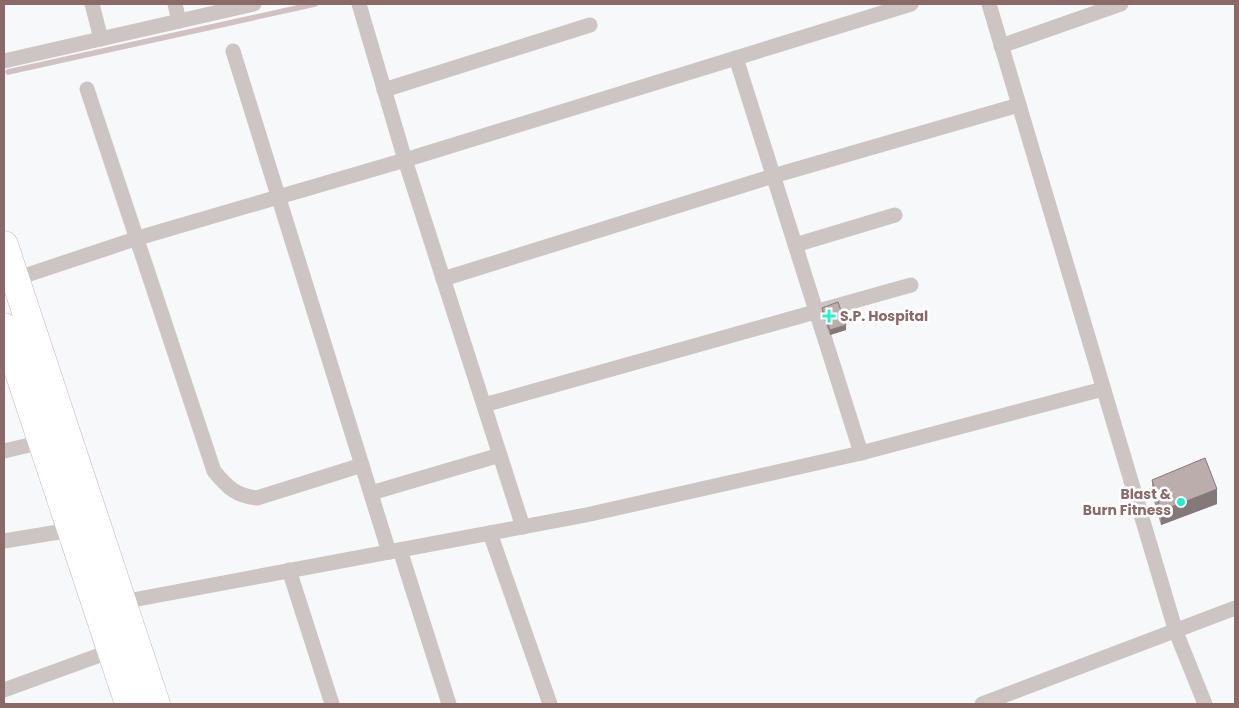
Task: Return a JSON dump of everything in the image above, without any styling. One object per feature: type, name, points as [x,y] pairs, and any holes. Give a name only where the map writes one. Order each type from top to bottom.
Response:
[{"type":"highway","points":[[4,245],[156,704]]},
{"type":"highway","points":[[4,327],[129,704]]},
{"type":"street","points":[[92,4],[101,39]]},
{"type":"street","points":[[175,4],[179,21]]},
{"type":"street","points":[[4,61],[254,4]]},
{"type":"street","points":[[359,4],[405,160],[523,527]]},
{"type":"street","points":[[15,279],[138,238],[405,160],[912,4]]},
{"type":"street","points":[[989,4],[1176,632],[1205,704]]},
{"type":"street","points":[[1001,46],[1121,4]]},
{"type":"street","points":[[384,90],[590,25]]},
{"type":"street","points":[[233,52],[371,493],[395,551],[449,704]]},
{"type":"street","points":[[736,58],[861,453]]},
{"type":"street","points":[[87,88],[214,471],[227,487],[242,496],[257,498],[362,465]]},
{"type":"street","points":[[443,279],[773,176],[1019,105]]},
{"type":"street","points":[[795,245],[895,215]]},
{"type":"street","points":[[484,405],[816,310],[911,285]]},
{"type":"street","points":[[122,602],[523,527],[861,453],[1104,389]]},
{"type":"street","points":[[4,451],[42,442]]},
{"type":"street","points":[[371,493],[500,454]]},
{"type":"street","points":[[4,541],[71,530]]},
{"type":"street","points":[[490,533],[550,704]]},
{"type":"street","points":[[289,570],[332,704]]},
{"type":"street","points":[[982,704],[1176,632],[1235,608]]},
{"type":"street","points":[[4,690],[111,651]]},
{"type":"building","points":[[838,302],[846,325],[830,330],[822,308]]},
{"type":"building","points":[[1205,458],[1217,489],[1161,511],[1152,480]]},
{"type":"waterway","points":[[8,72],[315,4]]},
{"type":"place","name":"S.P. Hospital","points":[[829,316]]},
{"type":"place","name":"Blast & Burn Fitness","points":[[1181,502]]}]
